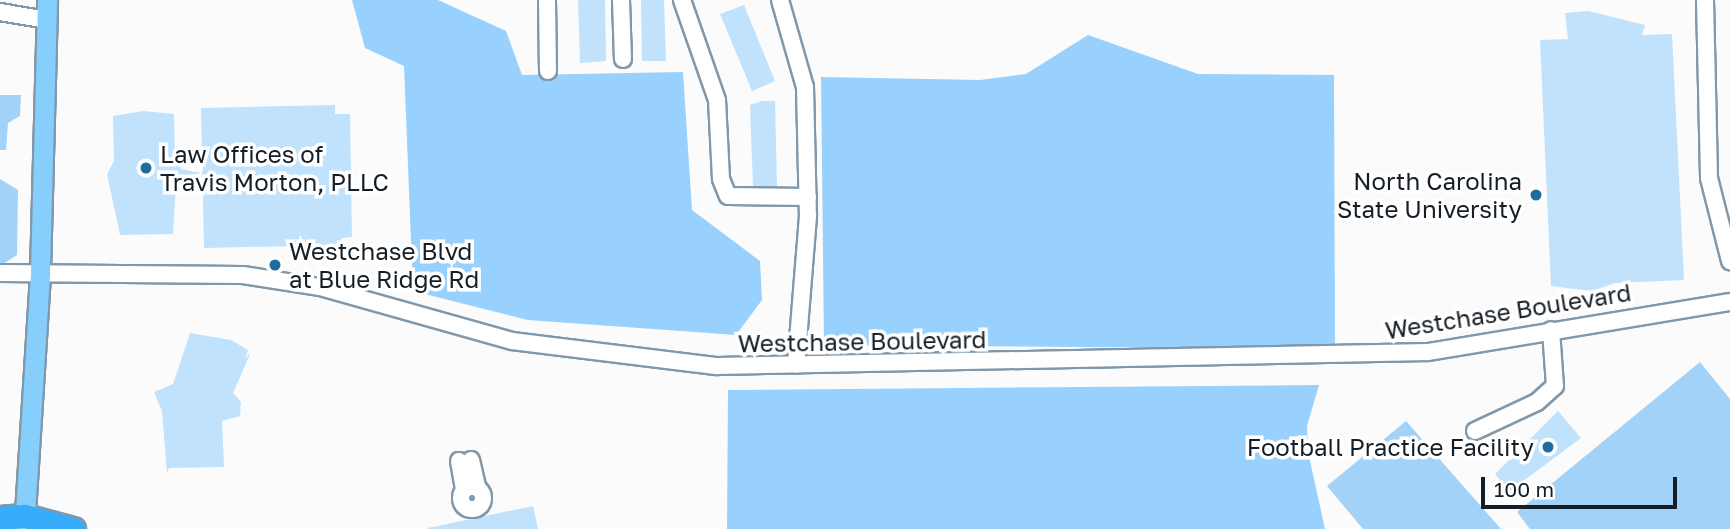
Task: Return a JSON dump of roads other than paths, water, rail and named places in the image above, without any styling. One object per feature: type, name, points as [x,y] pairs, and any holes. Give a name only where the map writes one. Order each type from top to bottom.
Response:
[{"type":"highway","points":[[0,518],[74,529]]},
{"type":"main road","points":[[25,523],[40,272],[47,10]]},
{"type":"street","points":[[547,0],[548,71]]},
{"type":"street","points":[[621,0],[623,59]]},
{"type":"street","points":[[682,0],[717,100],[721,179],[728,197],[807,197]]},
{"type":"street","points":[[780,0],[802,62],[807,197],[796,365]]},
{"type":"street","points":[[1705,0],[1709,178],[1730,261]]},
{"type":"street","points":[[0,12],[47,10]]},
{"type":"street","name":"Westchase Boulevard","points":[[0,273],[243,275],[320,287],[578,354],[717,366],[1323,358],[1428,352],[1730,302]]},
{"type":"street","points":[[1475,431],[1536,402],[1555,386],[1551,330]]},
{"type":"street","points":[[465,461],[471,489]]},
{"type":"place","name":"Law Offices of Travis Morton, PLLC","points":[[146,168]]},
{"type":"place","name":"North Carolina State University","points":[[1536,195]]},
{"type":"place","name":"Westchase Blvd at Blue Ridge Rd","points":[[275,265]]},
{"type":"place","name":"Football Practice Facility","points":[[1548,447]]}]
